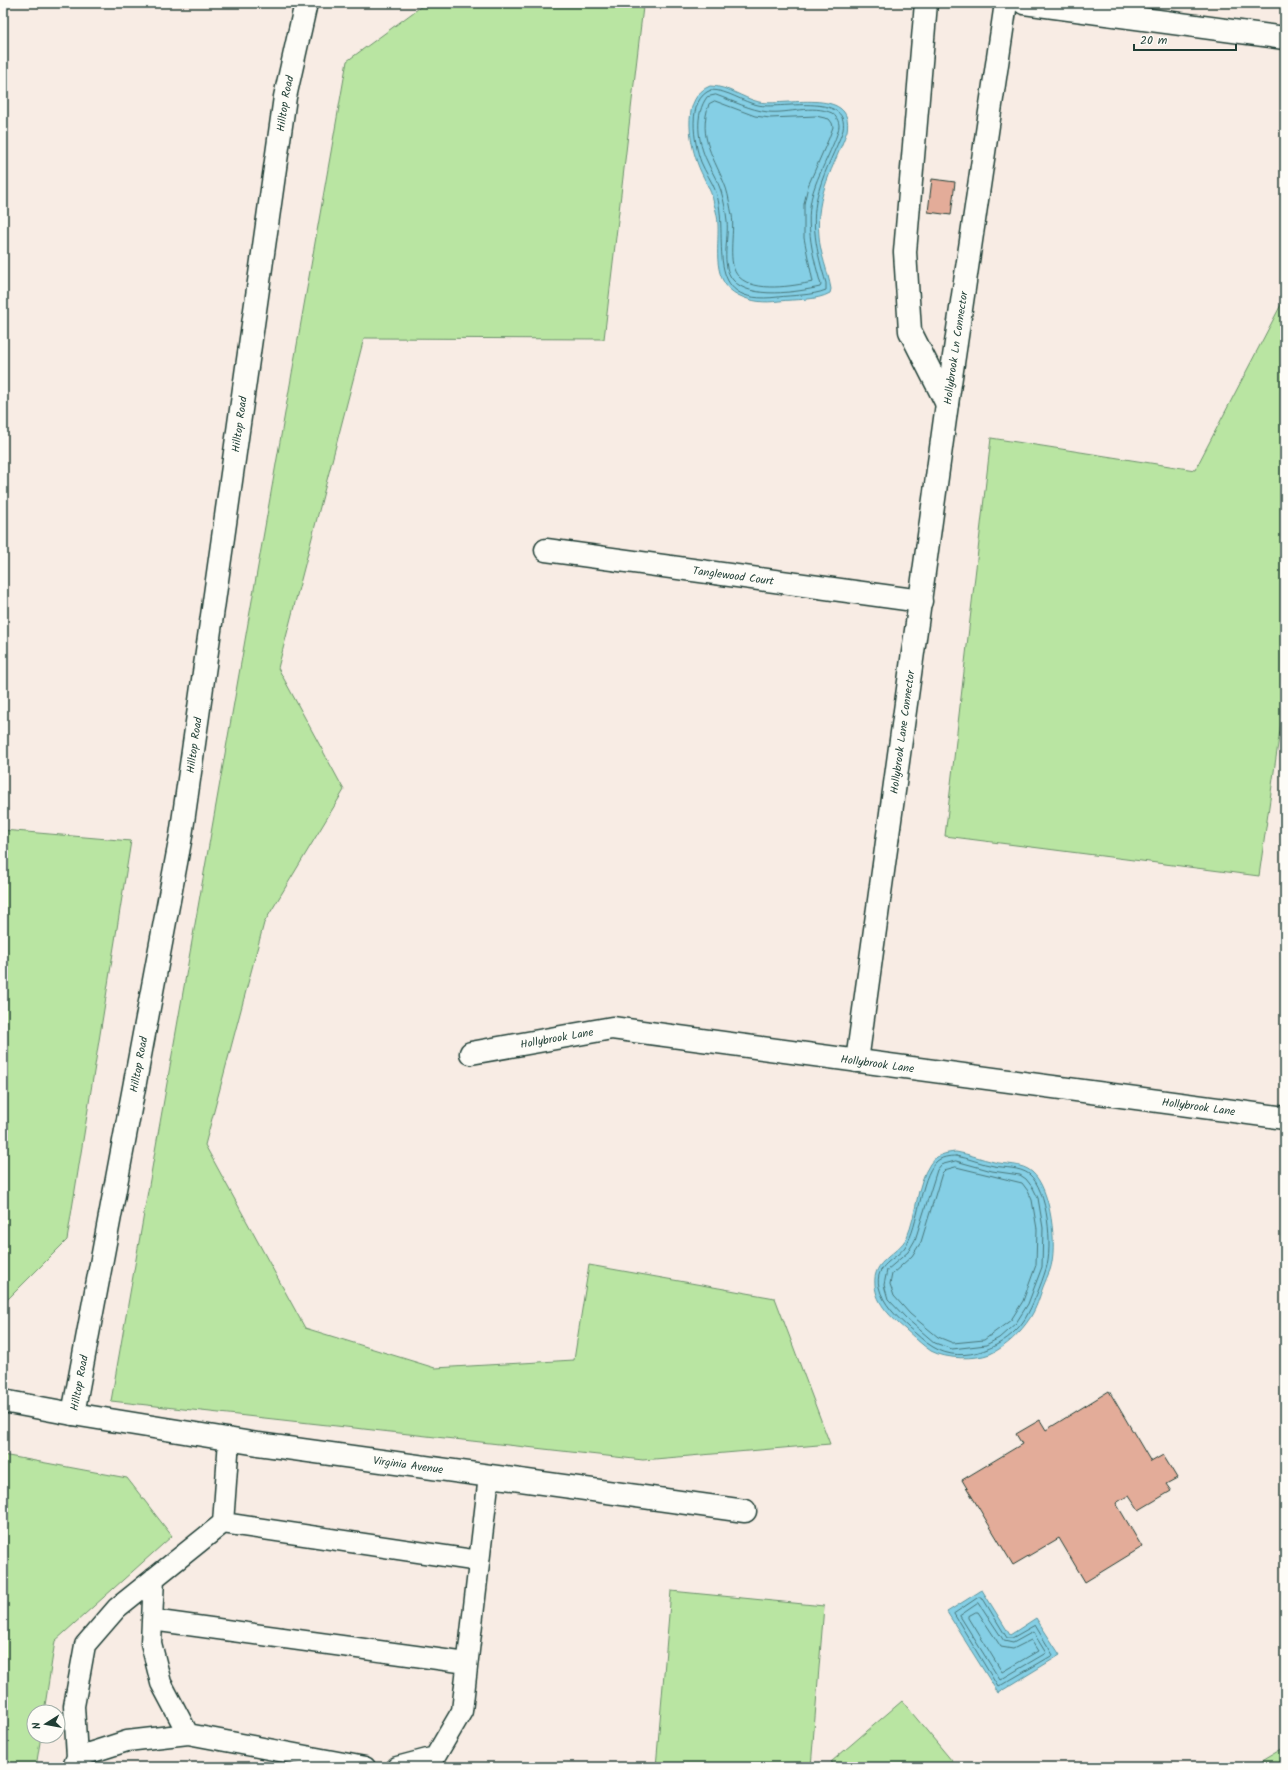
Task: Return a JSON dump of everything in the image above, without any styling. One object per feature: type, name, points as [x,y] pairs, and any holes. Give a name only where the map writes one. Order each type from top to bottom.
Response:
[{"type":"street","name":"Hilltop Road","points":[[3,1401],[73,1414],[181,836],[284,104],[306,3]]},
{"type":"street","name":"Hollybrook Ln Connector","points":[[926,3],[905,252],[910,331],[947,404]]},
{"type":"street","name":"Hollybrook Ln Connector","points":[[947,404],[1006,3]]},
{"type":"street","points":[[1024,3],[1285,38]]},
{"type":"street","name":"Hollybrook Lane Connector","points":[[857,1061],[947,404]]},
{"type":"street","name":"Tanglewood Court","points":[[546,550],[921,601]]},
{"type":"street","name":"Hollybrook Lane","points":[[471,1053],[612,1028],[1285,1118]]},
{"type":"street","name":"Virginia Avenue","points":[[73,1414],[229,1440],[744,1511]]},
{"type":"lane","points":[[223,1523],[229,1440]]},
{"type":"lane","points":[[397,1767],[434,1756],[462,1711],[488,1476]]},
{"type":"lane","points":[[365,1767],[188,1734],[127,1741],[75,1762],[74,1706],[86,1645],[117,1608],[223,1523],[479,1560]]},
{"type":"lane","points":[[154,1578],[151,1643],[161,1683],[188,1734]]},
{"type":"lane","points":[[152,1620],[467,1663]]},
{"type":"green space","points":[[426,3],[622,3],[643,7],[604,339],[364,338],[278,668],[344,790],[264,923],[205,1145],[305,1328],[435,1368],[574,1360],[589,1265],[775,1298],[830,1444],[643,1460],[111,1401],[347,61]]},
{"type":"green space","points":[[1285,297],[1285,695],[1259,876],[945,836],[991,438],[1195,470]]},
{"type":"green space","points":[[3,830],[131,841],[67,1240],[3,1304]]},
{"type":"green space","points":[[3,1455],[127,1478],[172,1536],[55,1641],[45,1704],[26,1704],[26,1744],[40,1744],[36,1767],[3,1767]]},
{"type":"green space","points":[[671,1591],[824,1606],[811,1767],[656,1767]]},
{"type":"green space","points":[[902,1701],[957,1767],[835,1767],[831,1762]]},
{"type":"green space","points":[[1285,1748],[1285,1767],[1253,1767]]},
{"type":"water","points":[[710,86],[723,88],[759,102],[829,103],[840,108],[846,117],[847,131],[827,182],[820,207],[819,236],[822,256],[830,282],[830,293],[812,299],[768,302],[758,301],[738,295],[729,289],[724,282],[718,264],[717,214],[713,198],[701,173],[694,153],[690,131],[691,109],[695,99],[701,91]]},
{"type":"water","points":[[956,1152],[994,1162],[1024,1167],[1032,1172],[1039,1180],[1044,1191],[1053,1233],[1050,1270],[1030,1318],[1018,1334],[996,1351],[983,1356],[968,1358],[944,1356],[928,1349],[895,1320],[886,1310],[878,1298],[875,1285],[877,1269],[886,1258],[898,1249],[907,1237],[925,1172],[935,1158],[948,1153]]},
{"type":"water","points":[[982,1590],[1010,1635],[1036,1618],[1060,1655],[998,1693],[947,1612]]},
{"type":"building","points":[[932,179],[955,182],[951,215],[928,212]]},
{"type":"building","points":[[1109,1391],[1151,1462],[1163,1455],[1177,1478],[1166,1484],[1171,1491],[1139,1510],[1129,1495],[1116,1503],[1142,1547],[1085,1582],[1059,1538],[1013,1565],[962,1480],[1022,1444],[1016,1434],[1040,1420],[1046,1430]]}]
